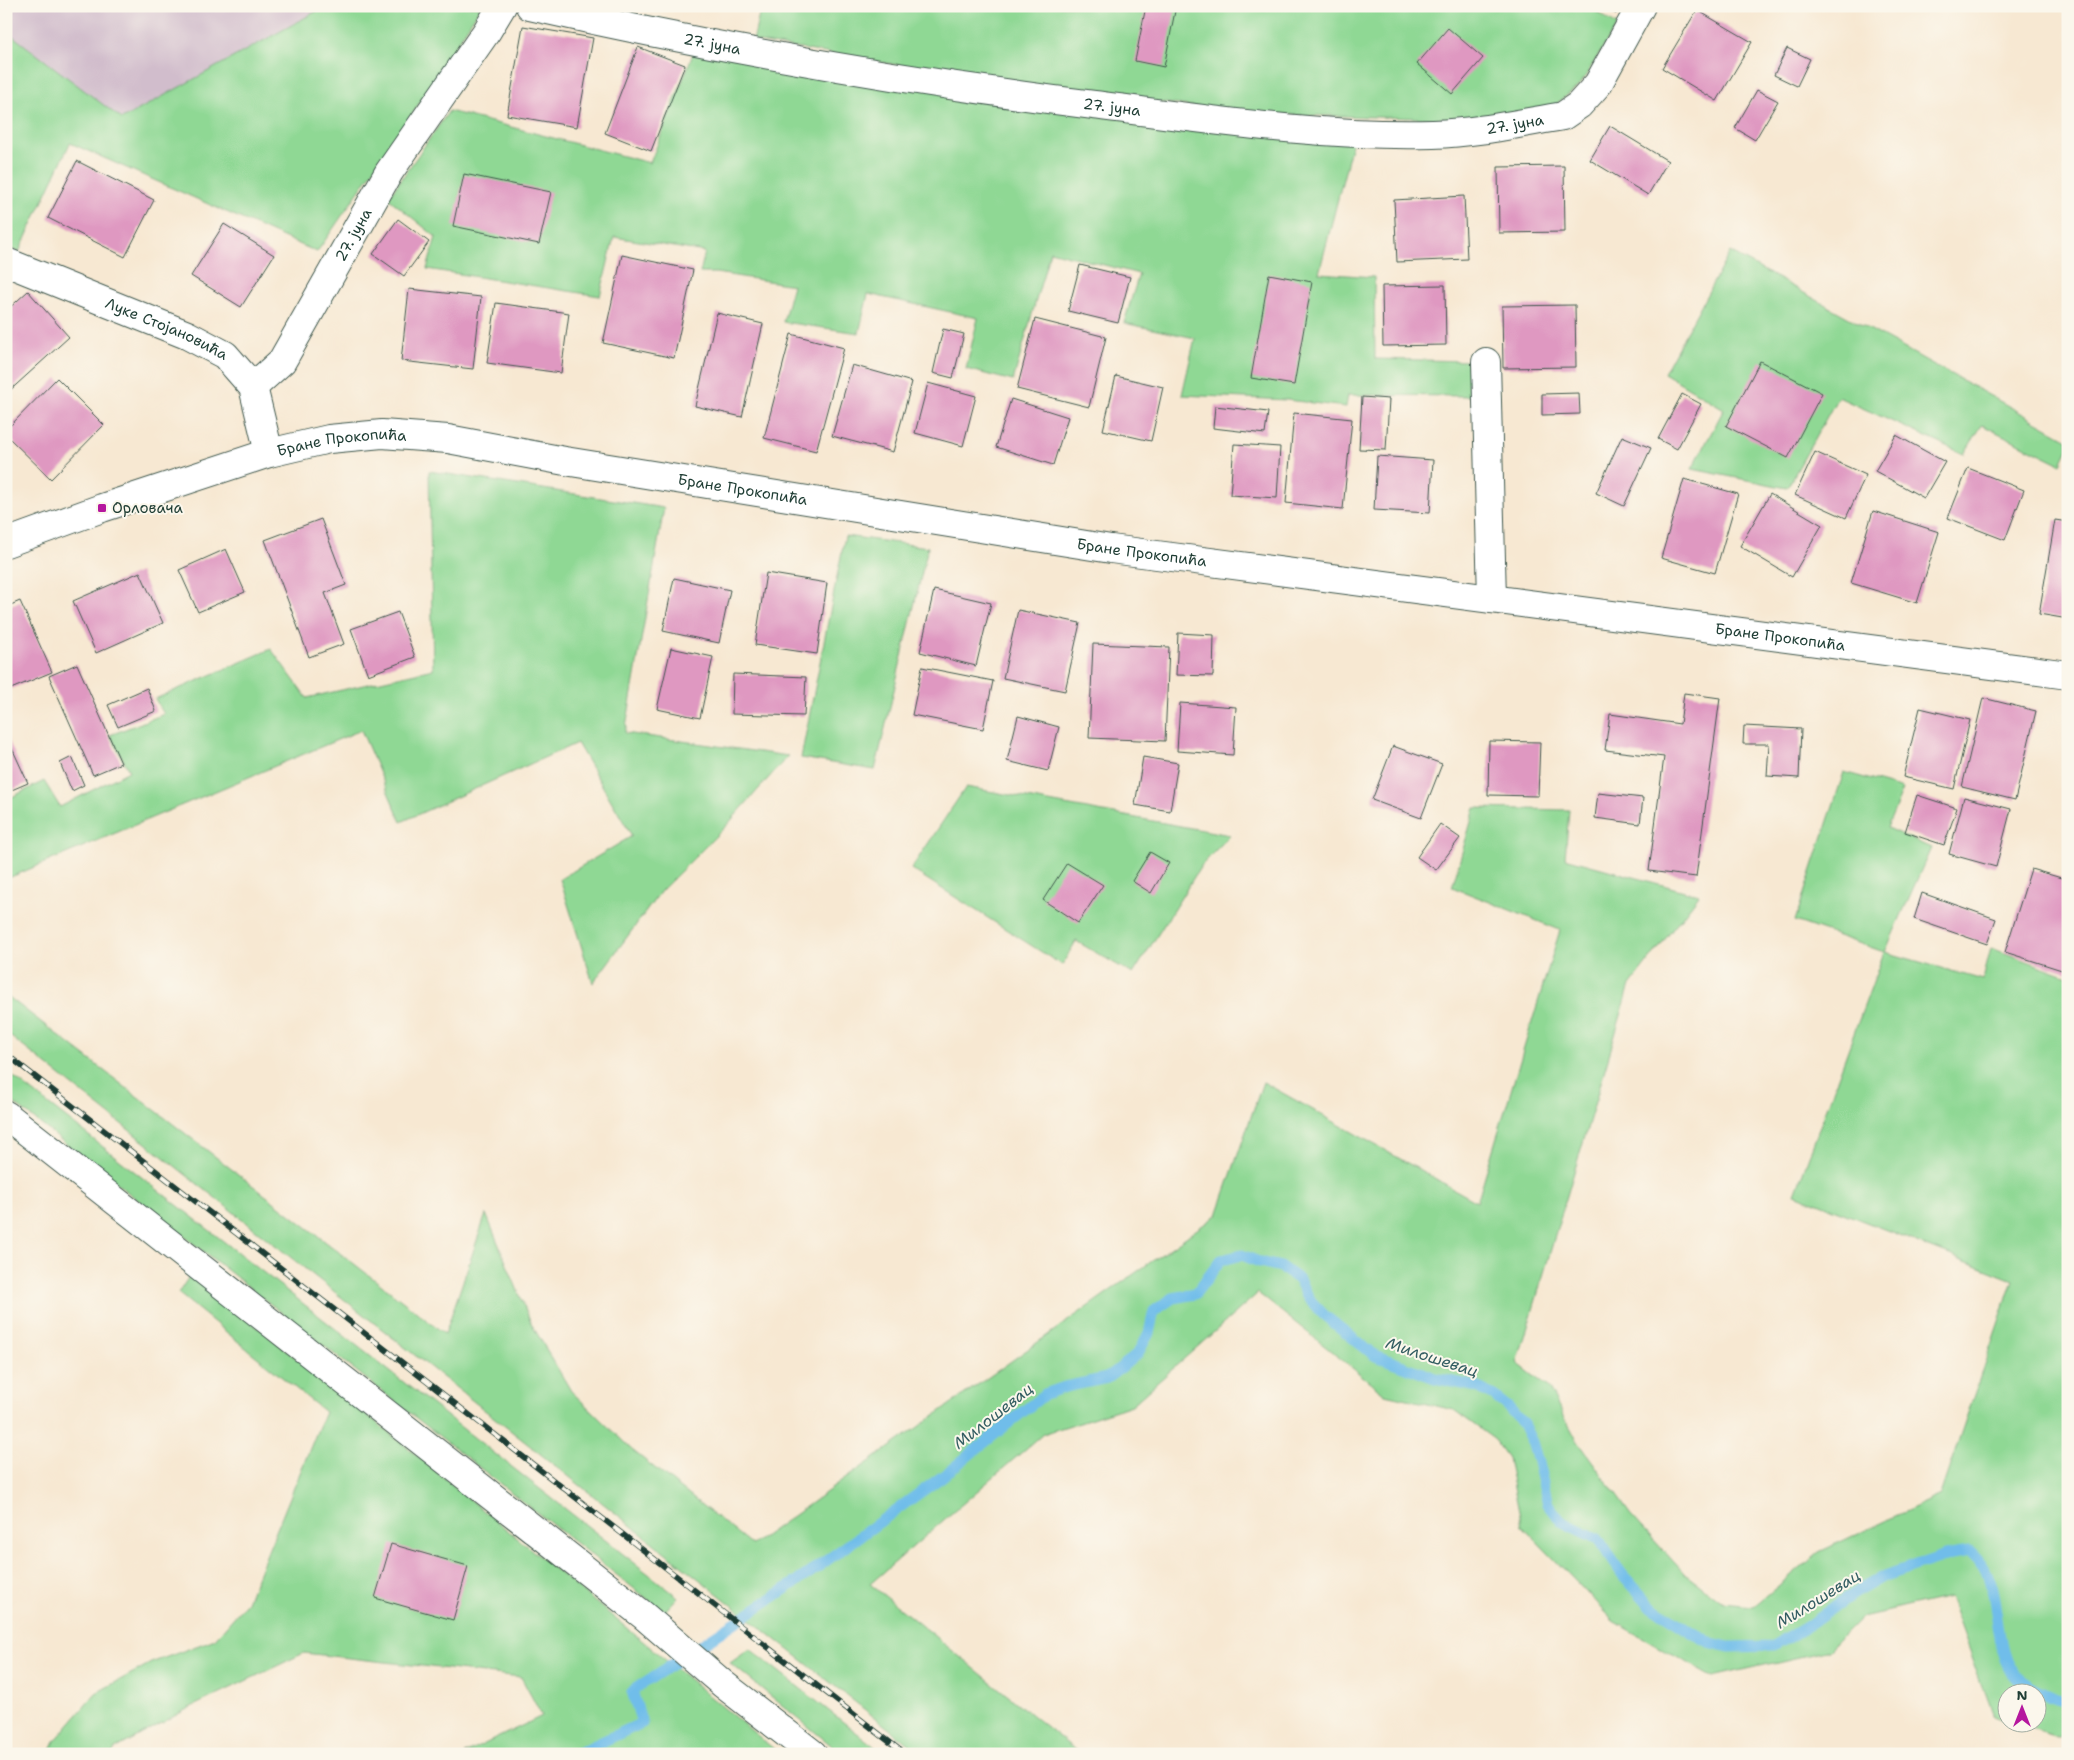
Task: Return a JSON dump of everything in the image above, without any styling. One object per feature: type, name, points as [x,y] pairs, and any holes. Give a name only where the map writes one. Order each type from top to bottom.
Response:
[{"type":"street","name":"27. јуна","points":[[253,388],[282,361],[389,172],[502,6]]},
{"type":"street","name":"27. јуна","points":[[530,6],[630,29],[842,68],[1004,94],[1328,132],[1435,134],[1563,116],[1579,105],[1598,84],[1641,6]]},
{"type":"street","name":"Луке Стојановића","points":[[6,262],[187,335],[225,355],[253,388],[269,453]]},
{"type":"street","points":[[1486,362],[1492,599]]},
{"type":"street","name":"Бране Прокопића","points":[[6,543],[126,500],[269,453],[329,440],[382,434],[448,440],[565,461],[1111,549],[2068,675]]},
{"type":"street","points":[[6,1115],[643,1615],[723,1684],[814,1754]]},
{"type":"shaded area","points":[[6,6],[326,6],[122,119],[6,31]]},
{"type":"green space","points":[[326,6],[481,6],[413,113],[317,252],[70,143],[19,252],[6,247],[6,31],[122,119]]},
{"type":"green space","points":[[761,6],[1588,6],[1617,25],[1580,85],[1550,109],[1458,119],[1254,114],[1018,85],[753,41]]},
{"type":"green space","points":[[694,51],[1353,140],[1319,273],[1374,277],[1375,359],[1468,361],[1471,396],[1348,395],[1346,407],[1287,400],[1182,395],[1195,338],[1124,323],[1139,274],[1050,251],[1013,381],[966,369],[978,318],[868,294],[859,333],[783,322],[793,285],[716,273],[700,273],[705,252],[614,237],[600,296],[427,269],[436,237],[388,198],[449,111],[650,163]]},
{"type":"green space","points":[[1730,252],[2068,439],[2068,449],[2061,464],[1982,425],[1964,454],[1838,397],[1787,488],[1692,469],[1724,409],[1664,373]]},
{"type":"green space","points":[[429,471],[664,508],[625,733],[788,756],[726,826],[661,891],[593,983],[560,879],[632,836],[577,743],[401,822],[361,730],[6,879],[6,800],[44,781],[60,807],[129,771],[110,735],[164,714],[155,699],[271,649],[307,698],[433,669]]},
{"type":"green space","points":[[845,536],[928,547],[875,770],[801,758]]},
{"type":"green space","points":[[1844,772],[1903,789],[1887,828],[1931,848],[1885,952],[1983,980],[1991,948],[2068,976],[2068,1736],[2057,1737],[2041,1732],[2046,1732],[2046,1682],[1996,1682],[1996,1717],[1993,1716],[1949,1597],[1862,1617],[1829,1650],[1713,1677],[1614,1621],[1522,1526],[1508,1458],[1495,1440],[1454,1410],[1385,1394],[1258,1293],[1132,1405],[1043,1434],[870,1584],[1080,1754],[921,1754],[6,1033],[6,995],[445,1334],[486,1214],[532,1325],[571,1391],[632,1450],[752,1545],[1217,1215],[1263,1082],[1477,1202],[1560,930],[1452,887],[1475,808],[1569,810],[1565,858],[1699,895],[1630,985],[1517,1363],[1548,1387],[1577,1440],[1630,1514],[1684,1573],[1723,1603],[1754,1606],[1819,1552],[1940,1495],[2013,1280],[1795,1194],[1884,952],[1795,921]]},
{"type":"green space","points":[[966,787],[1230,835],[1201,866],[1133,974],[1076,941],[1062,965],[911,869]]},
{"type":"green space","points":[[6,1071],[678,1597],[664,1612],[6,1097]]},
{"type":"green space","points":[[191,1274],[376,1422],[780,1754],[464,1754],[542,1716],[521,1677],[304,1653],[189,1708],[115,1749],[112,1754],[49,1754],[55,1741],[96,1693],[151,1663],[215,1639],[247,1602],[325,1412],[178,1293]]},
{"type":"green space","points":[[750,1649],[884,1754],[842,1754],[730,1663]]},
{"type":"building","points":[[1146,6],[1176,6],[1164,67],[1135,61]]},
{"type":"building","points":[[1601,6],[1620,6],[1616,14]]},
{"type":"building","points":[[1697,10],[1752,42],[1717,101],[1662,68]]},
{"type":"building","points":[[523,26],[593,38],[577,127],[507,115]]},
{"type":"building","points":[[1448,28],[1483,58],[1452,94],[1417,64]]},
{"type":"building","points":[[638,47],[685,65],[651,151],[605,133]]},
{"type":"building","points":[[1787,48],[1810,59],[1797,86],[1774,75]]},
{"type":"building","points":[[1757,90],[1778,101],[1755,140],[1735,128]]},
{"type":"building","points":[[1610,126],[1668,161],[1648,195],[1590,160]]},
{"type":"building","points":[[77,161],[154,200],[125,257],[48,218]]},
{"type":"building","points":[[1564,166],[1565,232],[1499,233],[1498,167]]},
{"type":"building","points":[[464,174],[551,192],[539,244],[453,226]]},
{"type":"building","points":[[1464,196],[1467,259],[1397,262],[1394,200]]},
{"type":"building","points":[[398,219],[429,242],[404,276],[373,254]]},
{"type":"building","points":[[224,224],[274,255],[241,307],[191,276]]},
{"type":"building","points":[[622,255],[693,270],[674,358],[603,343]]},
{"type":"building","points":[[1080,265],[1130,277],[1118,323],[1068,311]]},
{"type":"building","points":[[1269,274],[1312,282],[1294,385],[1251,378]]},
{"type":"building","points":[[1445,285],[1446,345],[1383,346],[1382,286]]},
{"type":"building","points":[[409,289],[481,297],[473,369],[401,361]]},
{"type":"building","points":[[28,291],[69,337],[6,394],[6,311]]},
{"type":"building","points":[[496,303],[569,313],[561,373],[487,363]]},
{"type":"building","points":[[1575,305],[1576,367],[1503,368],[1502,306]]},
{"type":"building","points":[[717,313],[763,324],[742,417],[695,406]]},
{"type":"building","points":[[1035,319],[1106,337],[1089,407],[1017,389]]},
{"type":"building","points":[[943,329],[964,334],[953,378],[933,373]]},
{"type":"building","points":[[791,334],[844,348],[816,451],[764,438]]},
{"type":"building","points":[[1760,361],[1822,393],[1788,458],[1726,426]]},
{"type":"building","points":[[852,365],[912,382],[893,452],[832,436]]},
{"type":"building","points":[[1116,376],[1163,387],[1151,441],[1103,430]]},
{"type":"building","points":[[57,378],[104,425],[51,479],[6,435],[6,430]]},
{"type":"building","points":[[928,383],[976,396],[963,446],[915,433]]},
{"type":"building","points":[[1579,393],[1580,414],[1542,415],[1542,394]]},
{"type":"building","points":[[1682,394],[1701,404],[1677,449],[1658,439]]},
{"type":"building","points":[[1362,397],[1389,399],[1386,450],[1359,449]]},
{"type":"building","points":[[1011,399],[1068,417],[1053,465],[996,447]]},
{"type":"building","points":[[1215,406],[1268,412],[1265,434],[1213,428]]},
{"type":"building","points":[[1294,413],[1352,419],[1343,509],[1286,503]]},
{"type":"building","points":[[1896,435],[1945,462],[1924,498],[1875,471]]},
{"type":"building","points":[[1622,436],[1651,448],[1624,506],[1596,493]]},
{"type":"building","points":[[1234,444],[1280,447],[1277,498],[1230,495]]},
{"type":"building","points":[[1815,452],[1866,475],[1846,518],[1795,495]]},
{"type":"building","points":[[1377,456],[1433,460],[1430,513],[1374,510]]},
{"type":"building","points":[[1968,468],[2024,490],[2005,540],[1948,518]]},
{"type":"building","points":[[1684,479],[1738,494],[1715,573],[1661,558]]},
{"type":"building","points":[[1770,494],[1822,525],[1792,577],[1740,546]]},
{"type":"building","points":[[1873,511],[1939,532],[1917,603],[1851,583]]},
{"type":"building","points":[[321,519],[346,585],[325,593],[344,644],[309,657],[265,540]]},
{"type":"building","points":[[2055,520],[2068,522],[2068,619],[2039,614]]},
{"type":"building","points":[[226,549],[245,592],[198,612],[179,570]]},
{"type":"building","points":[[140,572],[163,623],[96,653],[73,601]]},
{"type":"building","points":[[766,573],[827,583],[817,654],[755,645]]},
{"type":"building","points":[[674,578],[730,590],[719,643],[663,631]]},
{"type":"building","points":[[934,590],[991,603],[976,666],[920,652]]},
{"type":"building","points":[[20,601],[52,672],[6,691],[6,607]]},
{"type":"building","points":[[1018,610],[1080,623],[1065,691],[1003,678]]},
{"type":"building","points":[[398,612],[415,657],[368,675],[351,629]]},
{"type":"building","points":[[1178,633],[1214,635],[1213,676],[1176,675]]},
{"type":"building","points":[[1093,644],[1169,647],[1165,741],[1089,738]]},
{"type":"building","points":[[671,648],[713,657],[700,718],[657,709]]},
{"type":"building","points":[[77,664],[121,763],[93,775],[49,676]]},
{"type":"building","points":[[922,667],[993,681],[983,729],[912,715]]},
{"type":"building","points":[[733,674],[806,677],[804,716],[732,714]]},
{"type":"building","points":[[147,688],[156,711],[118,727],[108,705]]},
{"type":"building","points":[[1684,693],[1720,698],[1696,877],[1649,871],[1664,757],[1605,750],[1610,714],[1680,724]]},
{"type":"building","points":[[1983,698],[2036,711],[2015,800],[1962,787]]},
{"type":"building","points":[[1180,703],[1236,707],[1233,755],[1177,751]]},
{"type":"building","points":[[1920,708],[1970,720],[1954,789],[1903,777]]},
{"type":"building","points":[[1018,716],[1059,727],[1048,771],[1007,761]]},
{"type":"building","points":[[1744,726],[1801,729],[1799,778],[1767,776],[1769,744],[1743,744]]},
{"type":"building","points":[[6,735],[28,783],[7,792],[6,789]]},
{"type":"building","points":[[1489,741],[1540,742],[1538,796],[1488,795]]},
{"type":"building","points":[[1393,746],[1442,764],[1421,818],[1372,800]]},
{"type":"building","points":[[72,757],[84,785],[72,791],[60,763]]},
{"type":"building","points":[[1143,757],[1178,763],[1170,811],[1135,805]]},
{"type":"building","points":[[1598,793],[1643,798],[1640,824],[1595,818]]},
{"type":"building","points":[[1917,795],[1957,808],[1944,845],[1905,832]]},
{"type":"building","points":[[1964,797],[2011,809],[1996,867],[1949,854]]},
{"type":"building","points":[[1440,824],[1460,838],[1436,870],[1417,857]]},
{"type":"building","points":[[1150,852],[1169,863],[1151,893],[1132,881]]},
{"type":"building","points":[[1067,863],[1103,885],[1078,923],[1043,900]]},
{"type":"building","points":[[2031,869],[2068,880],[2068,972],[2005,952]]},
{"type":"building","points":[[1922,893],[1996,919],[1987,944],[1914,919]]},
{"type":"building","points":[[391,1544],[468,1566],[453,1620],[375,1598]]},
{"type":"waterway","name":"Милошевац","points":[[576,1754],[642,1723],[632,1691],[808,1574],[943,1476],[1045,1394],[1065,1387],[1107,1378],[1138,1353],[1149,1333],[1154,1311],[1173,1298],[1195,1294],[1221,1260],[1242,1255],[1259,1262],[1281,1267],[1299,1280],[1309,1299],[1324,1315],[1374,1355],[1435,1378],[1477,1387],[1494,1396],[1509,1408],[1523,1424],[1532,1442],[1548,1504],[1561,1521],[1598,1539],[1622,1574],[1652,1607],[1707,1642],[1729,1647],[1774,1646],[1812,1623],[1846,1598],[1884,1576],[1947,1555],[1969,1551],[1982,1565],[1988,1577],[2000,1638],[2009,1666],[2017,1677],[2028,1685],[2068,1703]]},
{"type":"railway","points":[[6,1054],[905,1754]]},
{"type":"place","name":"Орловача","points":[[102,508]]}]
